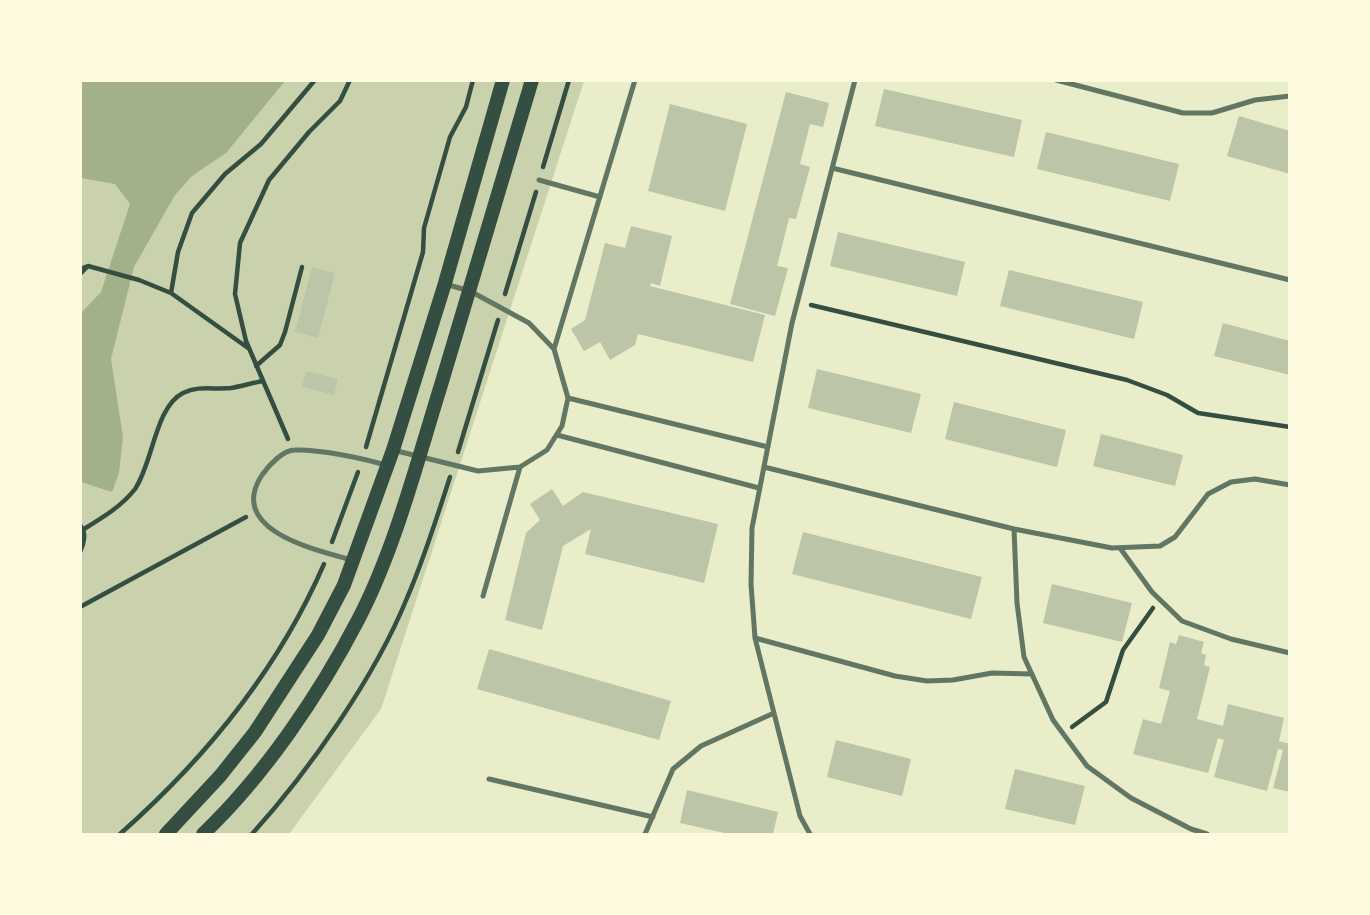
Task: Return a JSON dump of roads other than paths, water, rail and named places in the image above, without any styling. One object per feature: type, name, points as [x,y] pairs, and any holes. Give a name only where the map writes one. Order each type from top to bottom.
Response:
[{"type":"main road","points":[[166,835],[220,776],[255,732],[318,635],[354,561],[393,450],[445,283],[503,80]]},
{"type":"main road","points":[[203,835],[280,744],[319,686],[358,620],[383,561],[418,458],[532,80]]},
{"type":"lane","points":[[554,348],[635,80]]},
{"type":"lane","points":[[810,835],[800,816],[755,638],[751,584],[752,528],[798,302],[855,80]]},
{"type":"lane","points":[[1056,80],[1183,113],[1212,113],[1255,100],[1290,96]]},
{"type":"lane","points":[[832,168],[1290,280]]},
{"type":"lane","points":[[539,180],[600,197]]},
{"type":"lane","points":[[393,450],[478,471],[520,467],[547,450],[562,426],[568,398],[554,348],[529,323],[470,291],[445,283]]},
{"type":"lane","points":[[568,398],[768,447]]},
{"type":"lane","points":[[557,435],[760,488]]},
{"type":"lane","points":[[354,561],[287,540],[268,528],[256,512],[254,487],[269,464],[292,449],[363,458],[388,465]]},
{"type":"lane","points":[[483,596],[520,467]]},
{"type":"lane","points":[[764,467],[1014,529],[1120,548],[1160,546],[1175,537],[1208,494],[1231,482],[1255,479],[1290,485]]},
{"type":"lane","points":[[1014,529],[1017,603],[1024,657],[1053,720],[1087,766],[1130,799],[1207,835]]},
{"type":"lane","points":[[1120,548],[1160,600],[1182,621],[1231,639],[1290,653]]},
{"type":"lane","points":[[755,638],[895,676],[927,681],[953,680],[992,673],[1032,674]]},
{"type":"lane","points":[[645,835],[673,769],[701,746],[774,713]]},
{"type":"lane","points":[[489,779],[653,817]]}]
